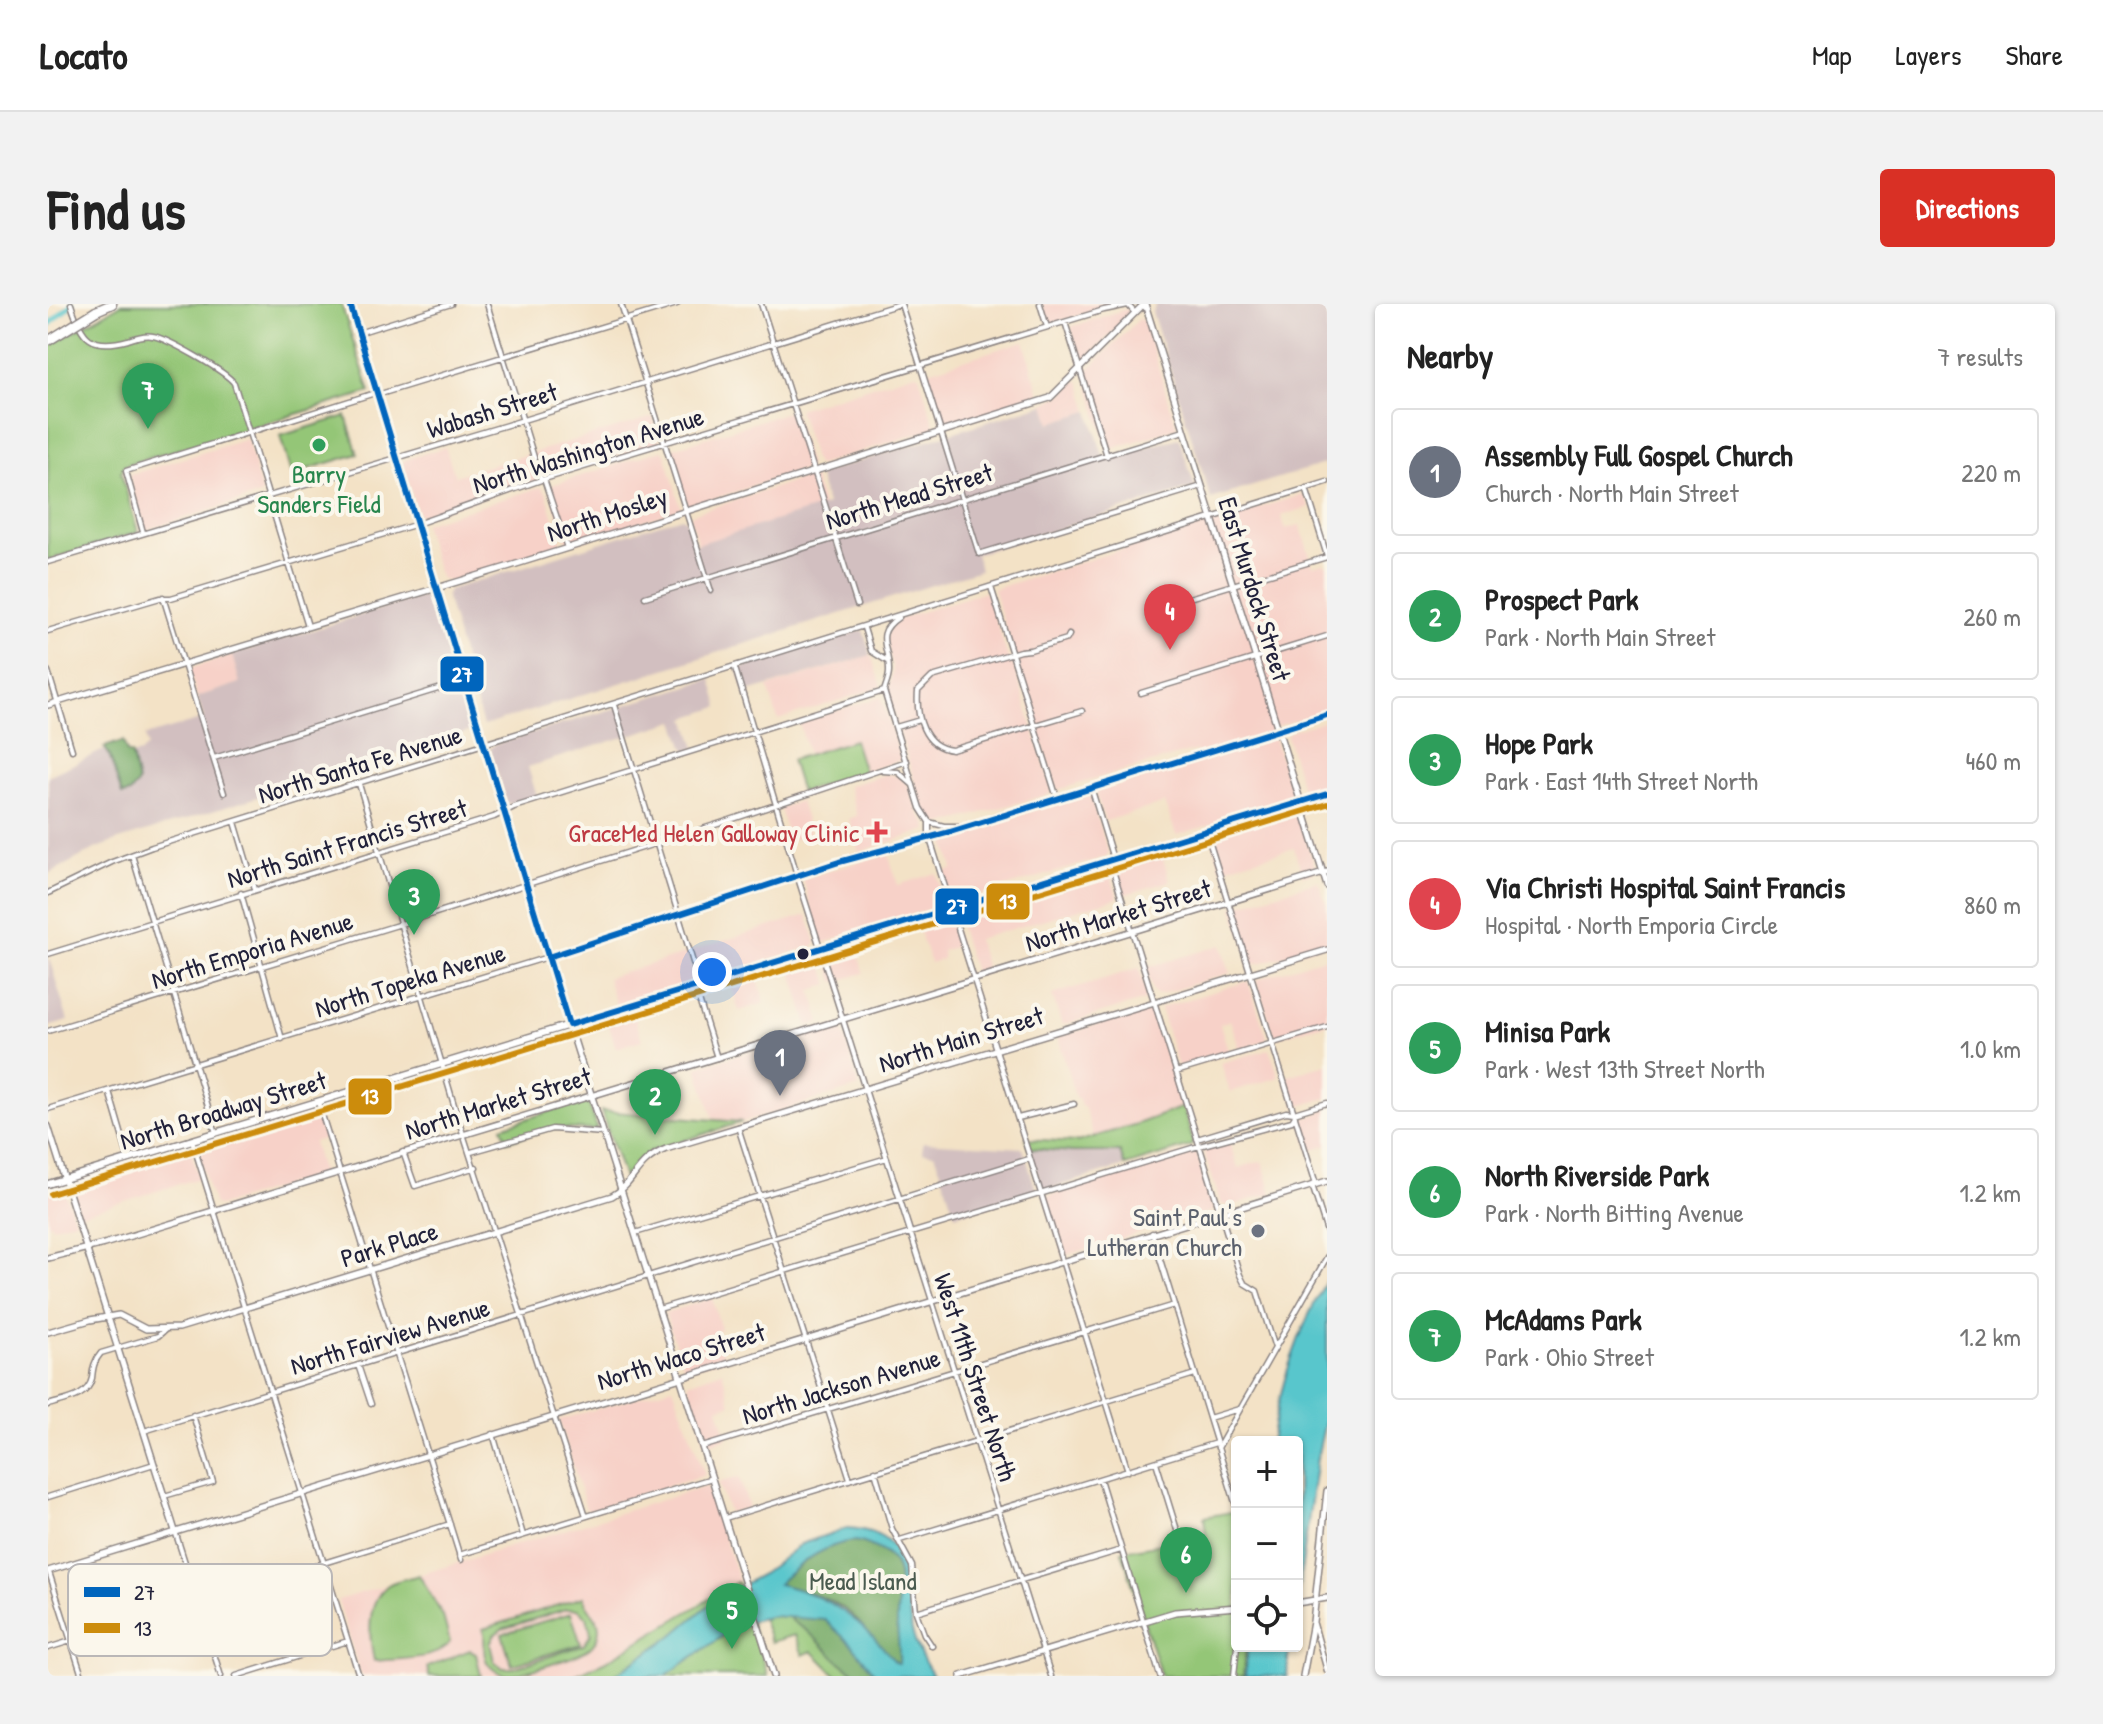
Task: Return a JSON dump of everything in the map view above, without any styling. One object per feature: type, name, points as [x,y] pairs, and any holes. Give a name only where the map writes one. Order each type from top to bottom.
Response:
[{"type":"highway","points":[[48,341],[110,304]]},
{"type":"main road","name":"North Broadway Street","points":[[48,1184],[1327,794]]},
{"type":"street","points":[[71,304],[86,336],[97,344],[152,336],[224,372],[237,391],[308,626]]},
{"type":"street","points":[[348,304],[569,1025],[774,1676]]},
{"type":"street","points":[[358,333],[451,304]]},
{"type":"street","points":[[487,304],[522,421],[567,548]]},
{"type":"street","points":[[621,304],[711,591]]},
{"type":"street","points":[[144,533],[126,471],[677,304]]},
{"type":"street","points":[[761,304],[857,605]]},
{"type":"street","points":[[900,304],[979,554],[1202,486]]},
{"type":"street","name":"Wabash Street","points":[[48,562],[522,421],[900,304]]},
{"type":"street","points":[[1040,304],[1047,327]]},
{"type":"street","name":"North Mosley","points":[[48,705],[1050,398],[1145,304]]},
{"type":"street","name":"East Murdock Street","points":[[1145,304],[1327,886]]},
{"type":"street","name":"North Washington Avenue","points":[[48,631],[163,597],[171,598],[415,524],[543,480],[1047,327],[1128,305],[1135,313]]},
{"type":"street","points":[[1065,322],[1107,456]]},
{"type":"street","name":"North Mead Street","points":[[645,597],[1184,431]]},
{"type":"street","name":"North Santa Fe Avenue","points":[[48,893],[132,855],[235,821],[1327,482]]},
{"type":"street","points":[[1151,612],[1152,609],[1327,557],[1306,488]]},
{"type":"street","points":[[991,587],[1057,798]]},
{"type":"street","points":[[163,597],[224,793]]},
{"type":"street","points":[[902,615],[886,629],[884,647],[890,675],[884,691],[923,815],[929,822],[929,836],[951,908],[1128,1471]]},
{"type":"street","points":[[870,624],[886,629]]},
{"type":"street","points":[[863,627],[871,651],[889,662]]},
{"type":"street","points":[[1069,635],[1067,639],[927,680],[918,691],[920,720],[933,744],[952,750],[1082,711]]},
{"type":"street","points":[[1141,693],[1327,636]]},
{"type":"street","name":"West 11th Street North","points":[[735,668],[797,875],[1051,1676]]},
{"type":"street","points":[[48,671],[72,750]]},
{"type":"street","points":[[214,758],[464,681]]},
{"type":"street","name":"North Saint Francis Street","points":[[48,954],[884,691]]},
{"type":"street","points":[[614,705],[717,1058]]},
{"type":"street","name":"North Topeka Avenue","points":[[48,1109],[548,957],[797,875],[1327,715]]},
{"type":"street","points":[[896,727],[920,720]]},
{"type":"street","name":"North Emporia Avenue","points":[[48,1031],[401,924],[907,761]]},
{"type":"street","points":[[877,771],[898,772],[907,777],[915,789]]},
{"type":"street","points":[[359,784],[442,1065],[586,1516]]},
{"type":"street","points":[[1091,787],[1219,1212],[1240,1275],[1244,1283],[1257,1291],[1275,1348]]},
{"type":"street","points":[[235,821],[255,889]]},
{"type":"street","name":"North Topeka Avenue","points":[[929,822],[964,827]]},
{"type":"street","points":[[1206,831],[1273,1043],[1327,1232]]},
{"type":"street","points":[[132,855],[216,1133]]},
{"type":"street","name":"North Market Street","points":[[48,1258],[1325,873]]},
{"type":"street","points":[[241,893],[282,1039]]},
{"type":"street","name":"North Main Street","points":[[622,1190],[641,1164],[654,1154],[1327,950]]},
{"type":"street","points":[[1176,1072],[1327,1027]]},
{"type":"street","points":[[109,1091],[129,1160]]},
{"type":"street","points":[[318,1102],[460,1558],[523,1535],[712,1478]]},
{"type":"street","points":[[1294,1115],[1327,1103]]},
{"type":"street","points":[[1017,1119],[1074,1104]]},
{"type":"street","points":[[1197,1139],[1288,1111],[1294,1115]]},
{"type":"street","points":[[659,1309],[1198,1146],[1292,1121],[1294,1115]]},
{"type":"street","points":[[48,1126],[185,1564]]},
{"type":"street","points":[[738,1127],[850,1479]]},
{"type":"street","points":[[471,1152],[552,1129],[603,1133]]},
{"type":"street","points":[[192,1140],[323,1562]]},
{"type":"street","points":[[403,1152],[415,1186],[476,1167]]},
{"type":"street","points":[[635,1233],[887,1158]]},
{"type":"street","name":"North Fairview Avenue","points":[[144,1431],[1029,1159]]},
{"type":"street","name":"North Waco Street","points":[[70,1564],[1327,1181]]},
{"type":"street","name":"Park Place","points":[[108,1317],[125,1317],[146,1329],[179,1328],[612,1196],[622,1190]]},
{"type":"street","points":[[1152,1233],[1237,1508]]},
{"type":"street","points":[[900,1540],[1217,1445],[1242,1408],[1327,1257]]},
{"type":"street","name":"North Jackson Avenue","points":[[702,1447],[1174,1305]]},
{"type":"street","points":[[48,1332],[108,1317]]},
{"type":"street","name":"Park Place","points":[[117,1348],[158,1336],[166,1329]]},
{"type":"street","points":[[48,1405],[85,1393],[91,1383],[97,1358],[109,1349],[117,1348]]},
{"type":"street","points":[[358,1365],[371,1404]]},
{"type":"street","points":[[725,1518],[1195,1374]]},
{"type":"street","points":[[1209,1418],[1242,1408]]},
{"type":"street","points":[[164,1496],[213,1482],[193,1415]]},
{"type":"street","points":[[493,1434],[523,1535]]},
{"type":"street","points":[[1156,1462],[1181,1543]]},
{"type":"street","points":[[48,1497],[154,1464]]},
{"type":"street","points":[[875,1471],[892,1529],[912,1566],[916,1612],[932,1646]]},
{"type":"street","points":[[1100,1479],[1160,1676]]},
{"type":"street","points":[[1303,1676],[1313,1622],[1327,1491]]},
{"type":"street","points":[[317,1564],[450,1524]]},
{"type":"street","points":[[916,1612],[1121,1550]]},
{"type":"street","name":"North Waco Street","points":[[48,1571],[68,1565]]},
{"type":"street","points":[[48,1571],[68,1632]]},
{"type":"street","points":[[332,1590],[359,1676]]},
{"type":"street","points":[[1303,1603],[1327,1598]]},
{"type":"street","points":[[961,1676],[1175,1612],[1231,1607]]},
{"type":"street","points":[[1313,1622],[1327,1671]]},
{"type":"street","points":[[332,1646],[348,1641]]},
{"type":"street","points":[[48,1648],[68,1642]]},
{"type":"street","points":[[1234,1676],[1236,1652]]},
{"type":"street","points":[[76,1656],[82,1676]]},
{"type":"street","points":[[215,1656],[221,1676]]},
{"type":"street","points":[[236,1676],[300,1656]]},
{"type":"shaded area","points":[[1042,304],[1115,304],[1051,324]]},
{"type":"shaded area","points":[[1156,304],[1327,304],[1327,463],[1211,499],[1152,312]]},
{"type":"shaded area","points":[[1126,309],[1130,311],[1129,316],[1080,362],[1071,327]]},
{"type":"shaded area","points":[[1139,319],[1144,321],[1177,428],[1108,450],[1085,373]]},
{"type":"shaded area","points":[[1024,341],[1040,397],[943,427],[926,372]]},
{"type":"shaded area","points":[[916,373],[935,428],[816,466],[798,409]]},
{"type":"shaded area","points":[[1076,381],[1080,382],[1089,411],[1051,423],[1045,404]]},
{"type":"shaded area","points":[[1045,404],[1051,423],[1089,411],[1104,459],[1179,438],[1195,487],[976,554],[980,570],[483,726],[446,596],[449,590],[682,517],[686,520],[694,545],[827,505],[819,478],[822,473]]},
{"type":"shaded area","points":[[791,411],[809,466],[807,469],[687,505],[671,449]]},
{"type":"shaded area","points":[[653,417],[659,443],[423,516],[418,514],[402,464],[405,460],[445,447],[455,476]]},
{"type":"shaded area","points":[[247,439],[262,494],[145,530],[129,475]]},
{"type":"shaded area","points":[[662,450],[681,509],[571,544],[567,542],[550,490],[552,485]]},
{"type":"shaded area","points":[[808,477],[814,479],[823,507],[698,544],[690,518],[692,514]]},
{"type":"shaded area","points":[[541,487],[546,492],[561,542],[559,547],[451,582],[440,578],[423,524]]},
{"type":"shaded area","points":[[1301,495],[1306,498],[1309,507],[1281,516],[1285,529],[1300,525],[1313,566],[1323,563],[1327,566],[1327,711],[1271,728],[1292,793],[1291,801],[1176,835],[1165,803],[1105,821],[1096,794],[1098,791],[1199,761],[1196,750],[1057,790],[993,589]]},
{"type":"shaded area","points":[[984,592],[989,597],[1008,658],[1012,660],[1052,790],[1050,794],[942,824],[930,819],[923,810],[888,693],[893,670],[886,639],[890,627],[899,619]]},
{"type":"shaded area","points":[[426,595],[434,601],[474,730],[119,840],[48,874],[48,776],[104,750],[109,754],[122,794],[138,783],[132,755],[141,753],[147,746],[145,736],[204,719],[197,697],[240,683],[232,655]]},
{"type":"shaded area","points":[[863,630],[871,655],[745,693],[738,671],[740,668]]},
{"type":"shaded area","points":[[232,655],[240,683],[197,697],[189,669]]},
{"type":"shaded area","points":[[871,655],[881,687],[778,720],[768,687]]},
{"type":"shaded area","points":[[711,679],[719,707],[686,718],[696,748],[686,751],[675,721],[528,767],[537,797],[507,804],[490,749],[494,745]]},
{"type":"shaded area","points":[[881,697],[901,760],[864,772],[854,740],[808,754],[799,722]]},
{"type":"shaded area","points":[[1327,720],[1327,790],[1307,795],[1303,792],[1287,736],[1289,732]]},
{"type":"shaded area","points":[[887,774],[900,777],[909,786],[927,830],[859,852],[849,819],[857,816],[848,786]]},
{"type":"shaded area","points":[[1086,795],[1091,797],[1108,853],[1106,857],[952,903],[942,873],[953,869],[944,837]]},
{"type":"shaded area","points":[[800,801],[810,834],[789,841],[780,808]]},
{"type":"shaded area","points":[[1293,810],[1298,815],[1315,867],[1312,872],[1303,876],[1294,848],[1221,869],[1213,834]]},
{"type":"shaded area","points":[[1160,849],[1170,881],[1123,895],[1115,864]]},
{"type":"shaded area","points":[[888,853],[898,885],[936,873],[946,904],[823,943],[820,941],[803,879]]},
{"type":"shaded area","points":[[1105,866],[1109,869],[1118,898],[977,939],[987,972],[978,975],[974,972],[956,915],[958,911]]},
{"type":"shaded area","points":[[1318,881],[1327,906],[1327,944],[1252,965],[1233,907]]},
{"type":"shaded area","points":[[807,915],[816,942],[814,946],[700,979],[691,951]]},
{"type":"shaded area","points":[[949,915],[959,945],[942,951],[943,959],[930,963],[917,924]]},
{"type":"shaded area","points":[[854,942],[864,973],[834,982],[826,952]]},
{"type":"shaded area","points":[[1222,945],[1230,973],[1158,995],[1154,993],[1146,968]]},
{"type":"shaded area","points":[[687,953],[695,978],[693,982],[616,1005],[607,978]]},
{"type":"shaded area","points":[[819,955],[829,984],[811,990],[821,1022],[808,1026],[789,962]]},
{"type":"shaded area","points":[[1327,957],[1327,1023],[1275,1038],[1256,980]]},
{"type":"shaded area","points":[[48,959],[68,1021],[48,1027]]},
{"type":"shaded area","points":[[1139,968],[1147,994],[1145,1000],[1062,1025],[1052,995]]},
{"type":"shaded area","points":[[755,972],[765,1003],[739,1011],[730,980]]},
{"type":"shaded area","points":[[1248,981],[1267,1037],[1265,1041],[1240,1050],[1230,1020],[1220,1024],[1229,1053],[1178,1067],[1160,1008]]},
{"type":"shaded area","points":[[632,1010],[642,1040],[616,1048],[607,1019]]},
{"type":"shaded area","points":[[1145,1010],[1152,1012],[1183,1107],[1094,1137],[1084,1106],[1075,1097],[1058,1037]]},
{"type":"shaded area","points":[[839,1025],[859,1087],[742,1122],[713,1118],[697,1067]]},
{"type":"shaded area","points":[[1269,1049],[1279,1077],[1230,1092],[1221,1063]]},
{"type":"shaded area","points":[[1327,1064],[1327,1098],[1296,1107],[1286,1077]]},
{"type":"shaded area","points":[[1327,1108],[1327,1145],[1309,1150],[1301,1120]]},
{"type":"shaded area","points":[[312,1109],[316,1111],[325,1138],[313,1142],[322,1174],[214,1205],[196,1147],[198,1143]]},
{"type":"shaded area","points":[[1229,1141],[1238,1168],[1262,1161],[1272,1193],[1230,1206],[1221,1204],[1204,1152],[1206,1148]]},
{"type":"shaded area","points":[[923,1142],[1023,1148],[1036,1190],[955,1215],[935,1154],[922,1152]]},
{"type":"shaded area","points":[[187,1147],[199,1178],[79,1215],[70,1183]]},
{"type":"shaded area","points":[[1029,1148],[1121,1152],[1125,1166],[1045,1190]]},
{"type":"shaded area","points":[[1193,1151],[1197,1153],[1213,1211],[1063,1256],[1045,1197]]},
{"type":"shaded area","points":[[62,1186],[75,1220],[52,1227],[51,1223],[48,1224],[48,1190]]},
{"type":"shaded area","points":[[712,1298],[721,1329],[716,1331],[724,1359],[684,1369],[665,1313]]},
{"type":"shaded area","points":[[722,1371],[731,1404],[718,1408],[727,1438],[709,1444],[704,1440],[688,1383]]},
{"type":"shaded area","points":[[673,1387],[705,1475],[587,1511],[559,1420]]},
{"type":"shaded area","points":[[739,1477],[749,1508],[729,1512],[718,1483]]},
{"type":"shaded area","points":[[707,1486],[739,1581],[729,1584],[608,1660],[573,1676],[363,1676],[360,1673],[338,1600]]},
{"type":"green space","points":[[121,304],[341,304],[370,392],[125,465],[121,473],[138,532],[48,560],[48,347]]},
{"type":"green space","name":"Barry Sanders Field","points":[[346,416],[358,454],[291,474],[280,436]]},
{"type":"green space","points":[[854,740],[864,772],[801,792],[791,760]]},
{"type":"green space","points":[[123,741],[127,752],[132,755],[138,783],[130,793],[122,795],[104,747]]},
{"type":"green space","points":[[587,1099],[597,1128],[594,1130],[552,1128],[507,1141],[502,1127]]},
{"type":"green space","points":[[1183,1107],[1193,1141],[1191,1146],[1125,1166],[1120,1152],[1029,1148],[1026,1139],[1077,1142]]},
{"type":"green space","points":[[601,1111],[742,1122],[651,1151],[637,1161],[624,1178]]},
{"type":"green space","points":[[1231,1512],[1231,1652],[1245,1652],[1243,1676],[1161,1676],[1122,1551],[1206,1536],[1204,1517]]},
{"type":"green space","name":"Mead Island","points":[[853,1541],[883,1552],[896,1567],[899,1576],[899,1664],[856,1619],[839,1606],[808,1592],[777,1584],[821,1551]]},
{"type":"green space","points":[[419,1575],[443,1616],[450,1642],[426,1656],[374,1661],[370,1620],[375,1601],[388,1585]]},
{"type":"green space","points":[[737,1582],[740,1586],[716,1599],[672,1636],[613,1676],[573,1676],[608,1660]]},
{"type":"green space","points":[[583,1597],[597,1619],[599,1629],[594,1644],[582,1653],[510,1675],[499,1673],[486,1660],[483,1629]],"holes":[[[566,1609],[578,1609],[587,1617],[591,1634],[584,1645],[514,1668],[503,1668],[494,1661],[490,1644],[494,1635],[502,1629]]]},
{"type":"green space","points":[[571,1613],[581,1644],[512,1665],[502,1634]]},
{"type":"green space","points":[[788,1616],[825,1620],[853,1646],[877,1676],[855,1672],[839,1662]]},
{"type":"green space","points":[[807,1617],[877,1676],[837,1676],[812,1651],[803,1655],[795,1635],[771,1642],[762,1618]]},
{"type":"green space","points":[[750,1621],[768,1676],[665,1676],[724,1635]]},
{"type":"green space","points":[[470,1650],[476,1653],[481,1676],[429,1676],[427,1667]]},
{"type":"water","points":[[1327,1279],[1327,1413],[1317,1458],[1303,1558],[1303,1436],[1272,1436],[1279,1399],[1307,1318]]},
{"type":"water","points":[[847,1528],[869,1532],[895,1549],[905,1577],[914,1637],[933,1676],[877,1676],[853,1646],[825,1620],[773,1616],[750,1621],[724,1635],[665,1676],[613,1676],[672,1636],[716,1599],[764,1573],[801,1544]],"holes":[[[856,1541],[883,1552],[896,1567],[899,1576],[899,1663],[844,1612],[814,1596],[778,1584],[803,1562],[822,1551]]]},
{"type":"water","points":[[1247,1652],[1289,1652],[1287,1676],[1245,1676]]},
{"type":"waterway","points":[[48,326],[72,304]]},
{"type":"transit line","name":"27","points":[[350,304],[569,1025],[1327,794]]},
{"type":"transit line","name":"27","points":[[548,957],[839,862],[950,832],[1327,715]]},
{"type":"transit line","name":"13","points":[[51,1194],[1327,804]]},
{"type":"place","name":"McAdams Park","points":[[148,429]]},
{"type":"place","name":"Barry Sanders Field","points":[[319,445]]},
{"type":"place","name":"Via Christi Hospital Saint Francis","points":[[1170,650]]},
{"type":"place","name":"GraceMed Helen Galloway Clinic","points":[[877,832]]},
{"type":"place","name":"Hope Park","points":[[414,935]]},
{"type":"place","name":"Assembly Full Gospel Church","points":[[780,1096]]},
{"type":"place","name":"Prospect Park","points":[[655,1135]]},
{"type":"place","name":"Saint Paul's Lutheran Church","points":[[1258,1231]]},
{"type":"place","name":"North Riverside Park","points":[[1186,1593]]},
{"type":"place","name":"Minisa Park","points":[[732,1649]]}]
